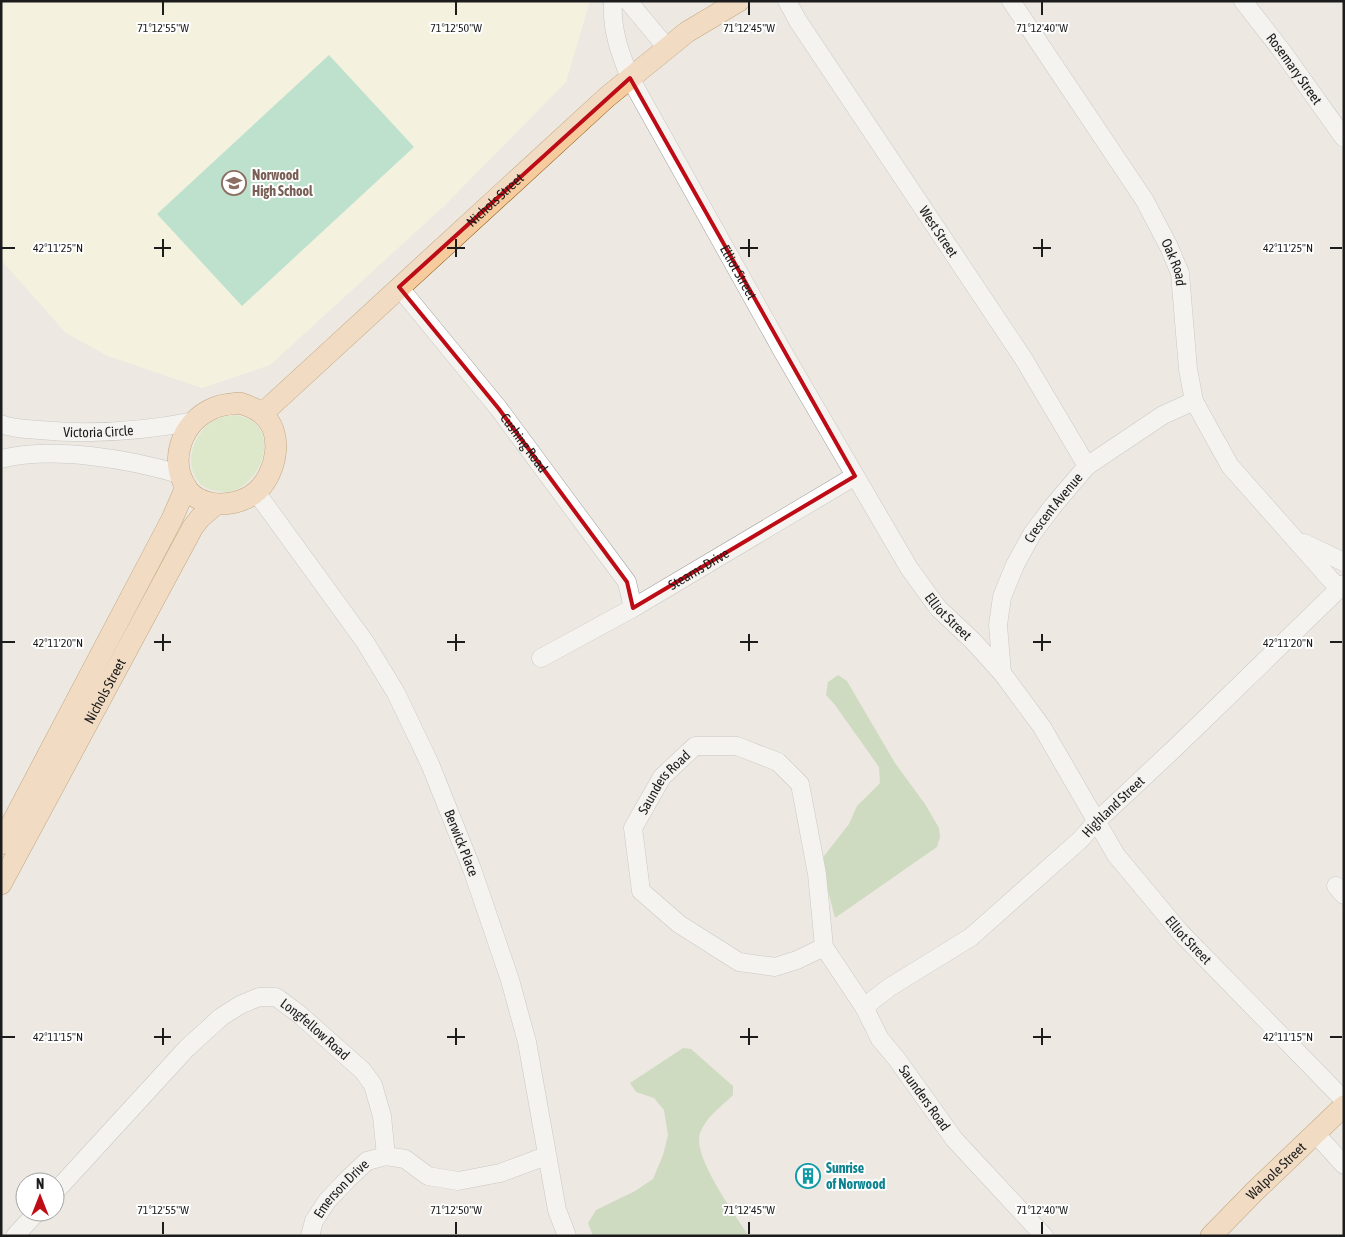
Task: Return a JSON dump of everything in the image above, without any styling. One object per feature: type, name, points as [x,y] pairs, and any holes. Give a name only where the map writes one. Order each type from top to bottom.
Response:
[{"type":"main road","name":"Nichols Street","points":[[263,413],[607,97],[687,32],[739,1]]},
{"type":"main road","points":[[228,404],[252,407],[263,413],[275,434],[276,447],[270,473],[264,484],[256,492],[237,502],[216,504],[197,498],[189,492],[182,481],[177,464],[180,443],[195,420],[214,408],[228,404]]},
{"type":"main road","name":"Nichols Street","points":[[1,884],[26,820],[168,528],[182,481]]},
{"type":"main road","name":"Nichols Street","points":[[1,844],[26,820],[193,527],[216,504]]},
{"type":"main road","name":"Walpole Street","points":[[1211,1236],[1344,1106]]},
{"type":"street","name":"Elliot Street","points":[[613,1],[614,30],[618,51],[630,78],[783,352],[909,568],[938,608],[973,640],[1002,673],[1042,727],[1116,855],[1180,932],[1344,1100]]},
{"type":"street","points":[[628,1],[667,48]]},
{"type":"street","name":"West Street","points":[[787,1],[798,21],[1024,358],[1087,466]]},
{"type":"street","name":"Oak Road","points":[[1011,1],[1140,194],[1169,247],[1180,273],[1188,369],[1194,401],[1230,466],[1293,536],[1342,586]]},
{"type":"street","name":"Rosemary Street","points":[[1243,1],[1344,138]]},
{"type":"street","name":"Cushing Road","points":[[398,287],[499,409],[627,582],[633,608]]},
{"type":"street","name":"Crescent Avenue","points":[[1002,673],[998,625],[1002,596],[1015,565],[1032,534],[1087,466],[1163,415],[1194,401]]},
{"type":"street","name":"Victoria Circle","points":[[1,424],[49,431],[93,432],[156,428],[195,420]]},
{"type":"street","name":"Victoria Circle","points":[[1,459],[36,454],[82,456],[146,465],[182,481]]},
{"type":"street","name":"Stearns Drive","points":[[542,658],[633,608],[855,476]]},
{"type":"street","name":"Berwick Place","points":[[256,492],[365,642],[396,693],[430,764],[472,869],[510,980],[527,1042],[546,1156],[557,1210],[566,1236]]},
{"type":"street","name":"Oak Road","points":[[1293,536],[1344,562]]},
{"type":"street","name":"Highland Street","points":[[864,1007],[890,988],[971,937],[1080,840],[1097,821],[1342,586]]},
{"type":"street","name":"Saunders Road","points":[[824,947],[797,960],[774,967],[739,962],[679,924],[641,891],[633,828],[662,777],[695,746],[737,746],[778,762],[800,784],[817,874],[824,947],[864,1007],[880,1039],[896,1058],[954,1139],[1044,1236]]},
{"type":"street","name":"Longfellow Road","points":[[65,1181],[187,1048],[221,1017],[240,1005],[259,997],[276,997],[299,1014],[363,1071],[373,1085],[382,1116],[386,1156]]},
{"type":"street","points":[[1316,1133],[1344,1165]]},
{"type":"street","points":[[386,1156],[405,1159],[428,1176],[458,1181],[500,1173],[546,1156]]},
{"type":"street","name":"Emerson Drive","points":[[310,1236],[314,1221],[327,1201],[348,1178],[367,1162],[386,1156]]},
{"type":"street","points":[[15,1236],[28,1222]]},
{"type":"highlighted area","points":[[630,78],[855,476],[633,608],[627,582],[499,409],[399,287]]},
{"type":"shaded area","name":"Norwood High School","points":[[1,1],[590,1],[566,82],[444,206],[270,365],[202,388],[108,356],[66,333],[1,260]]},
{"type":"green space","points":[[329,55],[414,147],[242,306],[157,214]]},
{"type":"green space","points":[[236,415],[249,419],[256,424],[262,433],[264,443],[263,454],[254,475],[246,483],[237,489],[227,492],[212,490],[198,481],[192,469],[191,461],[194,446],[197,438],[208,425],[227,416]]},
{"type":"green space","points":[[838,675],[847,681],[895,763],[925,804],[939,828],[940,837],[937,847],[835,918],[821,864],[824,856],[849,824],[857,806],[880,783],[879,767],[826,695],[828,682]]},
{"type":"green space","points":[[683,1048],[691,1049],[733,1086],[733,1095],[710,1117],[703,1127],[699,1143],[702,1156],[716,1185],[749,1236],[593,1236],[588,1223],[596,1210],[635,1191],[653,1179],[663,1155],[668,1135],[664,1110],[654,1098],[636,1092],[630,1083]]},
{"type":"place","name":"Norwood High School","points":[[234,183]]},
{"type":"place","name":"Sunrise of Norwood","points":[[808,1176]]}]
